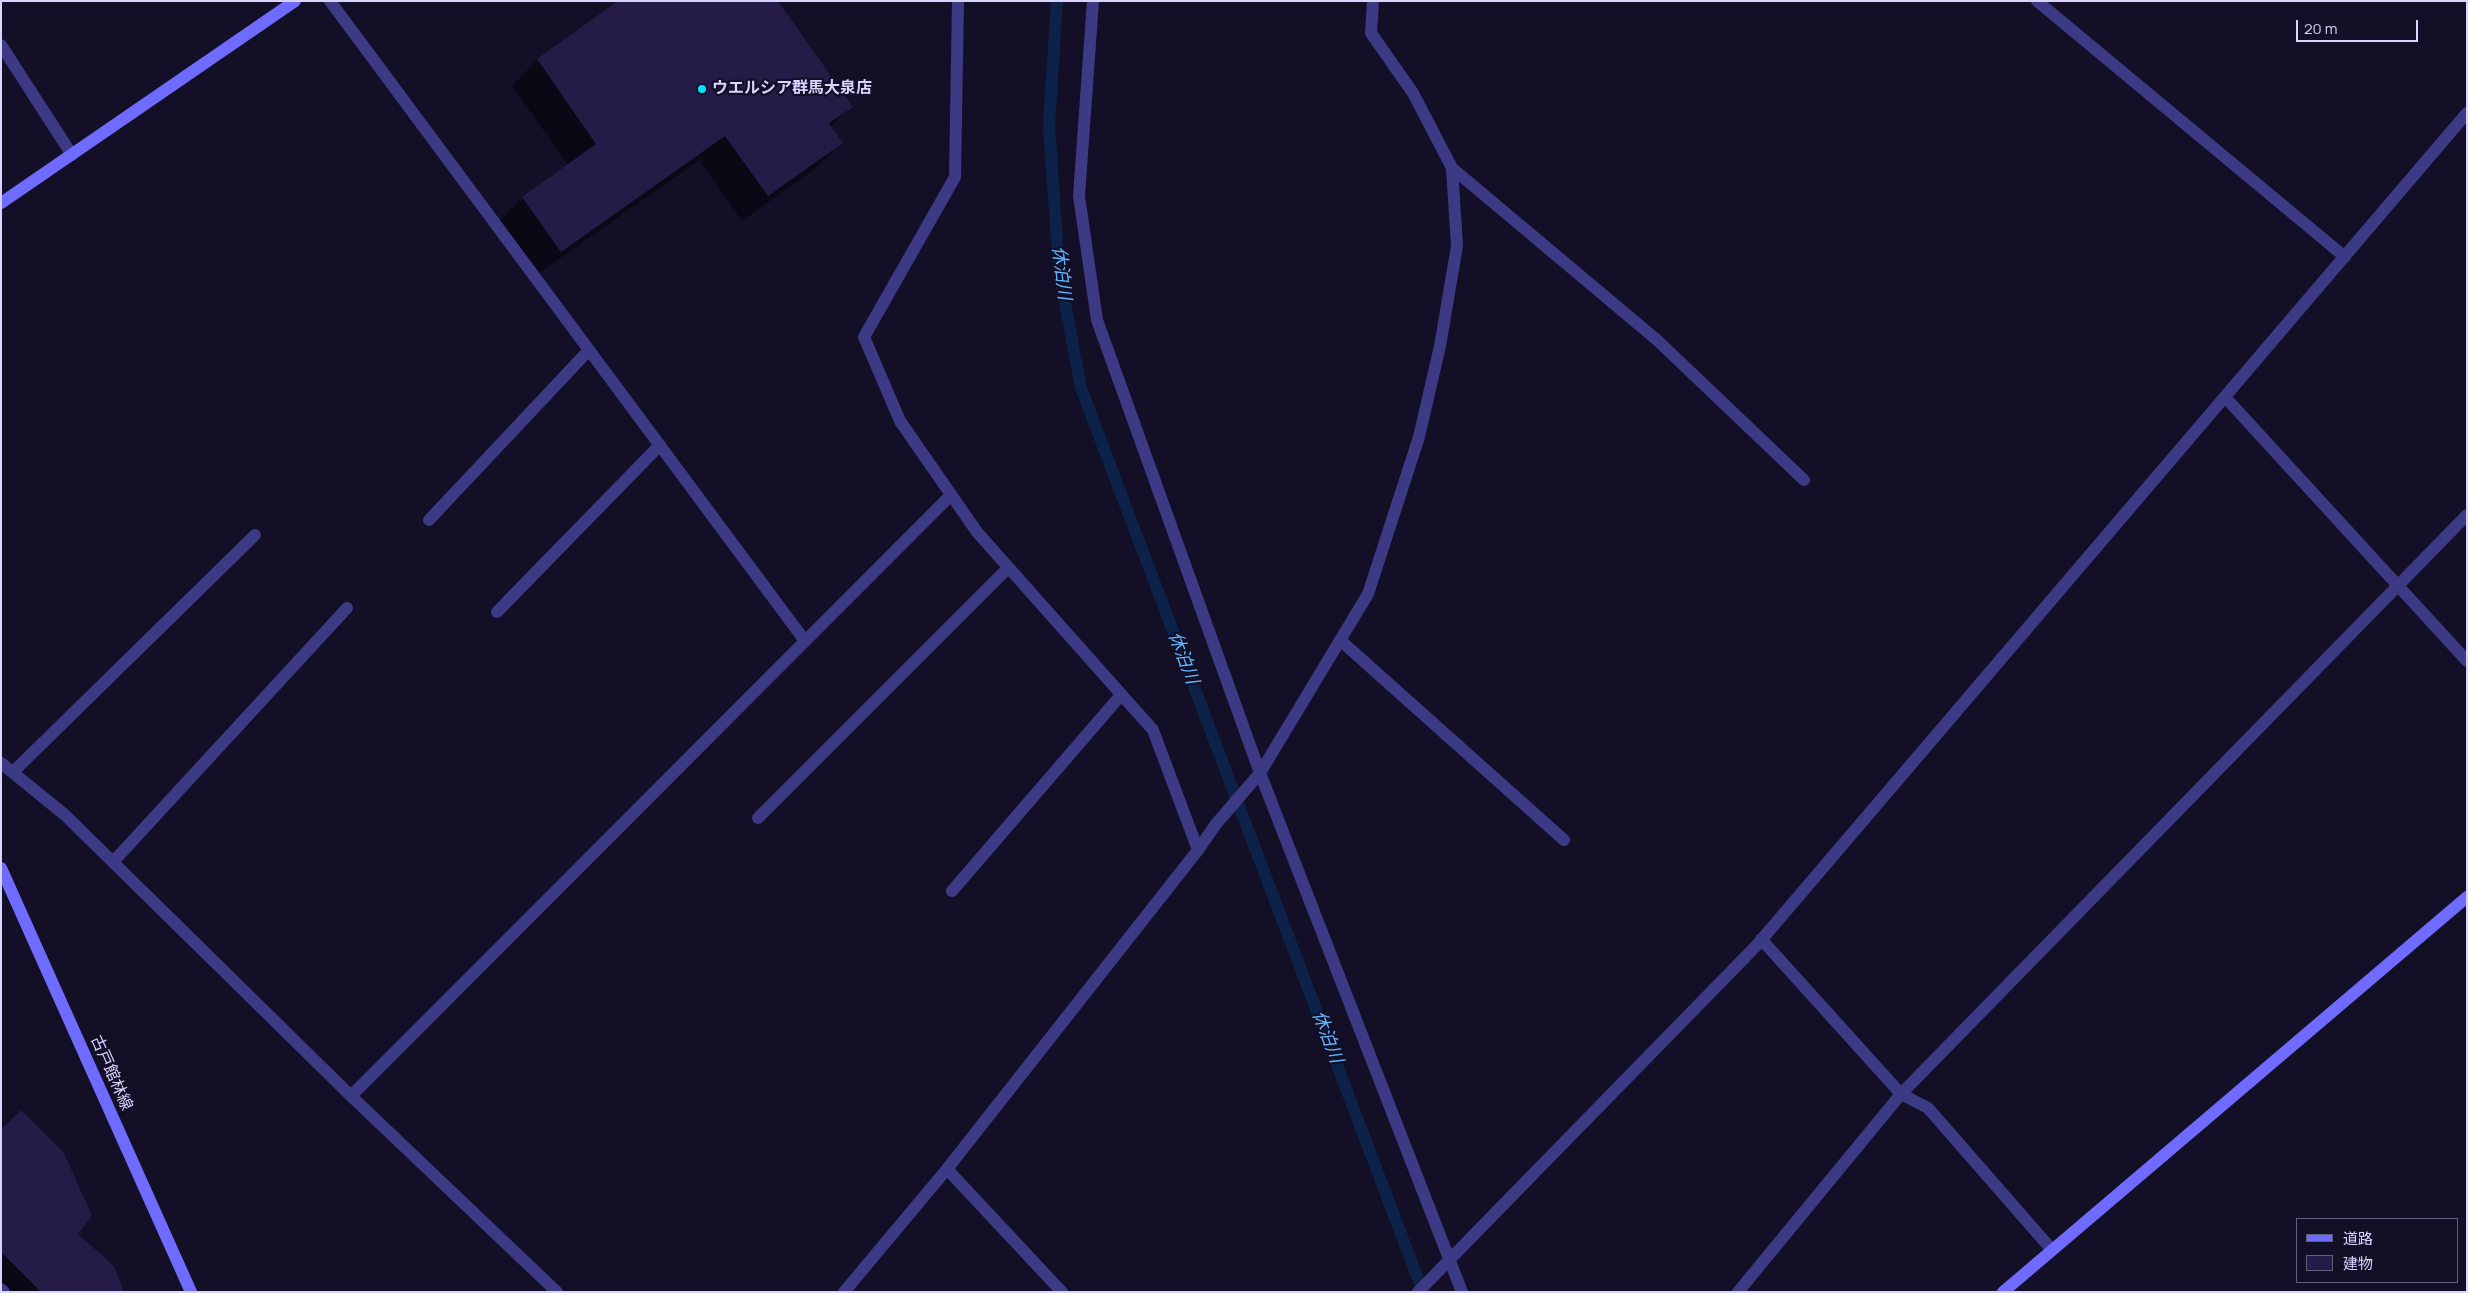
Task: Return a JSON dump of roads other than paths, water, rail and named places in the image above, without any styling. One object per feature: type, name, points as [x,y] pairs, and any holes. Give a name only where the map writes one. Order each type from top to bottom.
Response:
[{"type":"street","points":[[1,204],[295,1]]},
{"type":"street","points":[[330,1],[805,641]]},
{"type":"street","points":[[958,1],[955,177],[864,337],[900,421],[977,532],[1153,730],[1198,850]]},
{"type":"street","points":[[1093,1],[1079,196],[1097,320],[1260,773],[1446,1262],[1462,1292]]},
{"type":"street","points":[[1373,1],[1371,33],[1413,94],[1452,168],[1657,340],[1804,480]]},
{"type":"street","points":[[2036,1],[2345,257]]},
{"type":"street","points":[[1,45],[72,155]]},
{"type":"street","points":[[1418,1292],[1761,939],[2467,114]]},
{"type":"street","points":[[844,1292],[947,1169],[1198,850],[1216,824],[1260,773],[1368,594],[1419,437],[1440,346],[1457,246],[1452,168]]},
{"type":"street","points":[[429,520],[589,350]]},
{"type":"street","points":[[2225,397],[2467,661]]},
{"type":"street","points":[[497,612],[660,445]]},
{"type":"street","points":[[351,1096],[951,494]]},
{"type":"street","points":[[1738,1292],[1901,1094],[2396,585],[2467,515]]},
{"type":"street","points":[[13,772],[255,535]]},
{"type":"street","points":[[758,818],[1008,568]]},
{"type":"street","points":[[113,862],[347,608]]},
{"type":"street","points":[[1340,640],[1564,840]]},
{"type":"street","points":[[952,891],[1121,694]]},
{"type":"street","points":[[1,762],[65,815],[351,1096],[557,1292]]},
{"type":"street","name":"古戸館林線","points":[[1,868],[191,1292]]},
{"type":"street","points":[[2003,1292],[2467,897]]},
{"type":"street","points":[[1761,939],[1901,1094],[1928,1108],[2052,1250]]},
{"type":"street","points":[[947,1169],[1062,1292]]},
{"type":"street","points":[[1,1289],[4,1292]]},
{"type":"waterway","name":"休泊川","points":[[1057,1],[1049,125],[1059,271],[1081,388],[1423,1292]]},
{"type":"place","name":"ウエルシア群馬大泉店","points":[[702,89]]}]
